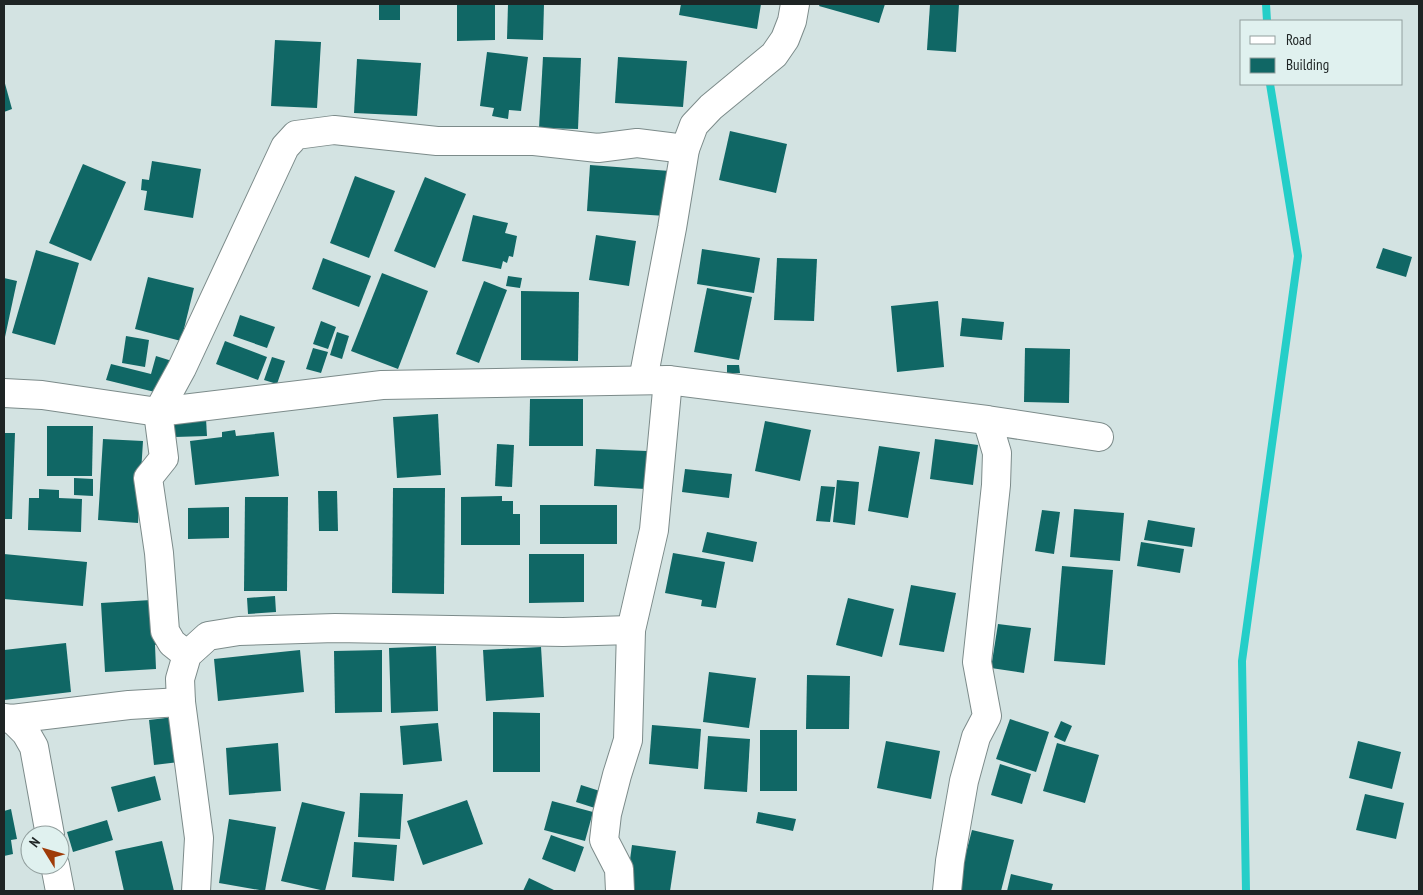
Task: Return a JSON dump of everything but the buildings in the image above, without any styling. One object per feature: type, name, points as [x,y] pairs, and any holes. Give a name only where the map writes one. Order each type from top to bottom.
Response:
[{"type":"street","points":[[620,891],[619,869],[604,840],[607,814],[628,740],[631,630],[654,530],[656,380],[672,228],[685,149],[694,125],[712,107],[774,55],[785,39],[792,21],[795,4]]},
{"type":"street","points":[[187,655],[172,643],[165,631],[159,553],[148,478],[164,458],[158,412],[182,368],[284,147],[296,135],[334,130],[437,142],[534,141],[598,148],[637,143],[685,149]]},
{"type":"street","points":[[4,393],[42,394],[158,412],[382,386],[656,380],[987,420],[1099,437]]},
{"type":"street","points":[[947,891],[950,861],[964,781],[976,737],[987,716],[977,662],[997,453],[987,420]]},
{"type":"street","points":[[196,891],[199,838],[181,702],[180,679],[187,655],[208,636],[238,631],[335,628],[563,632],[631,630]]},
{"type":"street","points":[[8,718],[181,702]]},
{"type":"street","points":[[8,718],[26,733],[34,747],[48,825]]},
{"type":"street","points":[[57,875],[60,891]]},
{"type":"waterway","points":[[1266,4],[1267,20]]},
{"type":"waterway","points":[[1246,891],[1242,661],[1298,256],[1270,85]]}]
